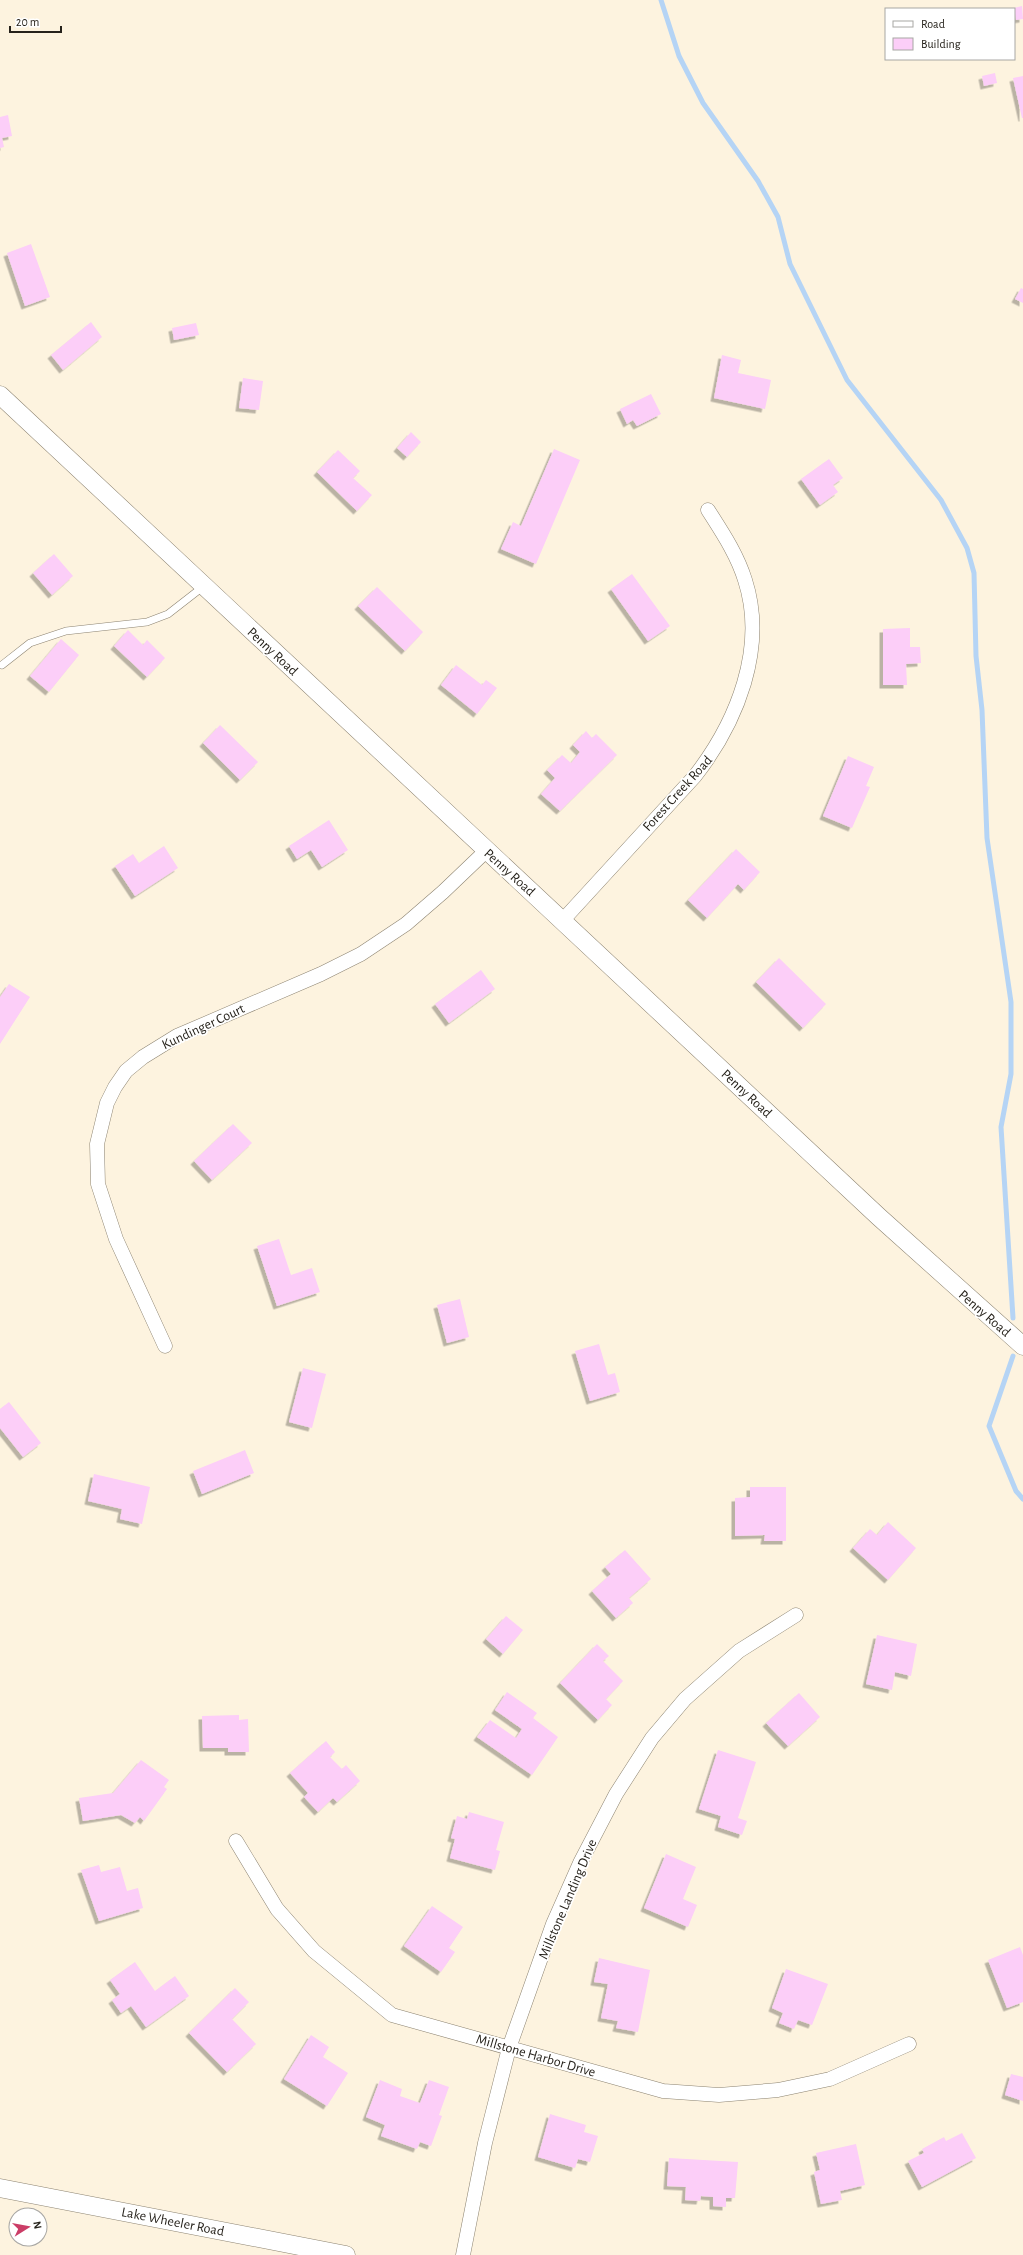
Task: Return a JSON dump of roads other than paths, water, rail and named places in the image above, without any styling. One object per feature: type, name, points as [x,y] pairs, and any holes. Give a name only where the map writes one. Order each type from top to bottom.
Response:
[{"type":"street","name":"Penny Road","points":[[0,395],[486,850],[564,920],[885,1222],[1023,1346]]},
{"type":"street","name":"Forest Creek Road","points":[[564,920],[695,776],[715,750],[729,724],[752,654],[753,615],[745,580],[732,548],[708,510]]},
{"type":"street","name":"Kundinger Court","points":[[165,1346],[116,1239],[98,1184],[97,1144],[107,1103],[115,1087],[126,1071],[143,1057],[177,1036],[322,974],[360,954],[406,924],[443,892],[486,850]]},
{"type":"street","name":"Millstone Landing Drive","points":[[463,2255],[485,2143],[509,2048],[553,1924],[580,1863],[616,1794],[652,1738],[684,1699],[739,1651],[796,1616]]},
{"type":"street","name":"Millstone Harbor Drive","points":[[236,1841],[277,1909],[314,1950],[392,2015],[663,2091],[719,2095],[778,2090],[830,2079],[909,2044]]},
{"type":"street","name":"Lake Wheeler Road","points":[[0,2188],[346,2255]]},
{"type":"lane","points":[[2,665],[30,643],[66,631],[147,622],[168,614],[204,586]]},
{"type":"waterway","points":[[661,0],[679,56],[703,103],[758,181],[778,217],[790,264],[847,380],[941,500],[967,548],[974,573],[976,656],[982,710],[987,838],[1011,1002],[1011,1074],[1001,1127],[1013,1318]]},
{"type":"waterway","points":[[1013,1356],[989,1426],[1016,1491],[1023,1499]]}]
